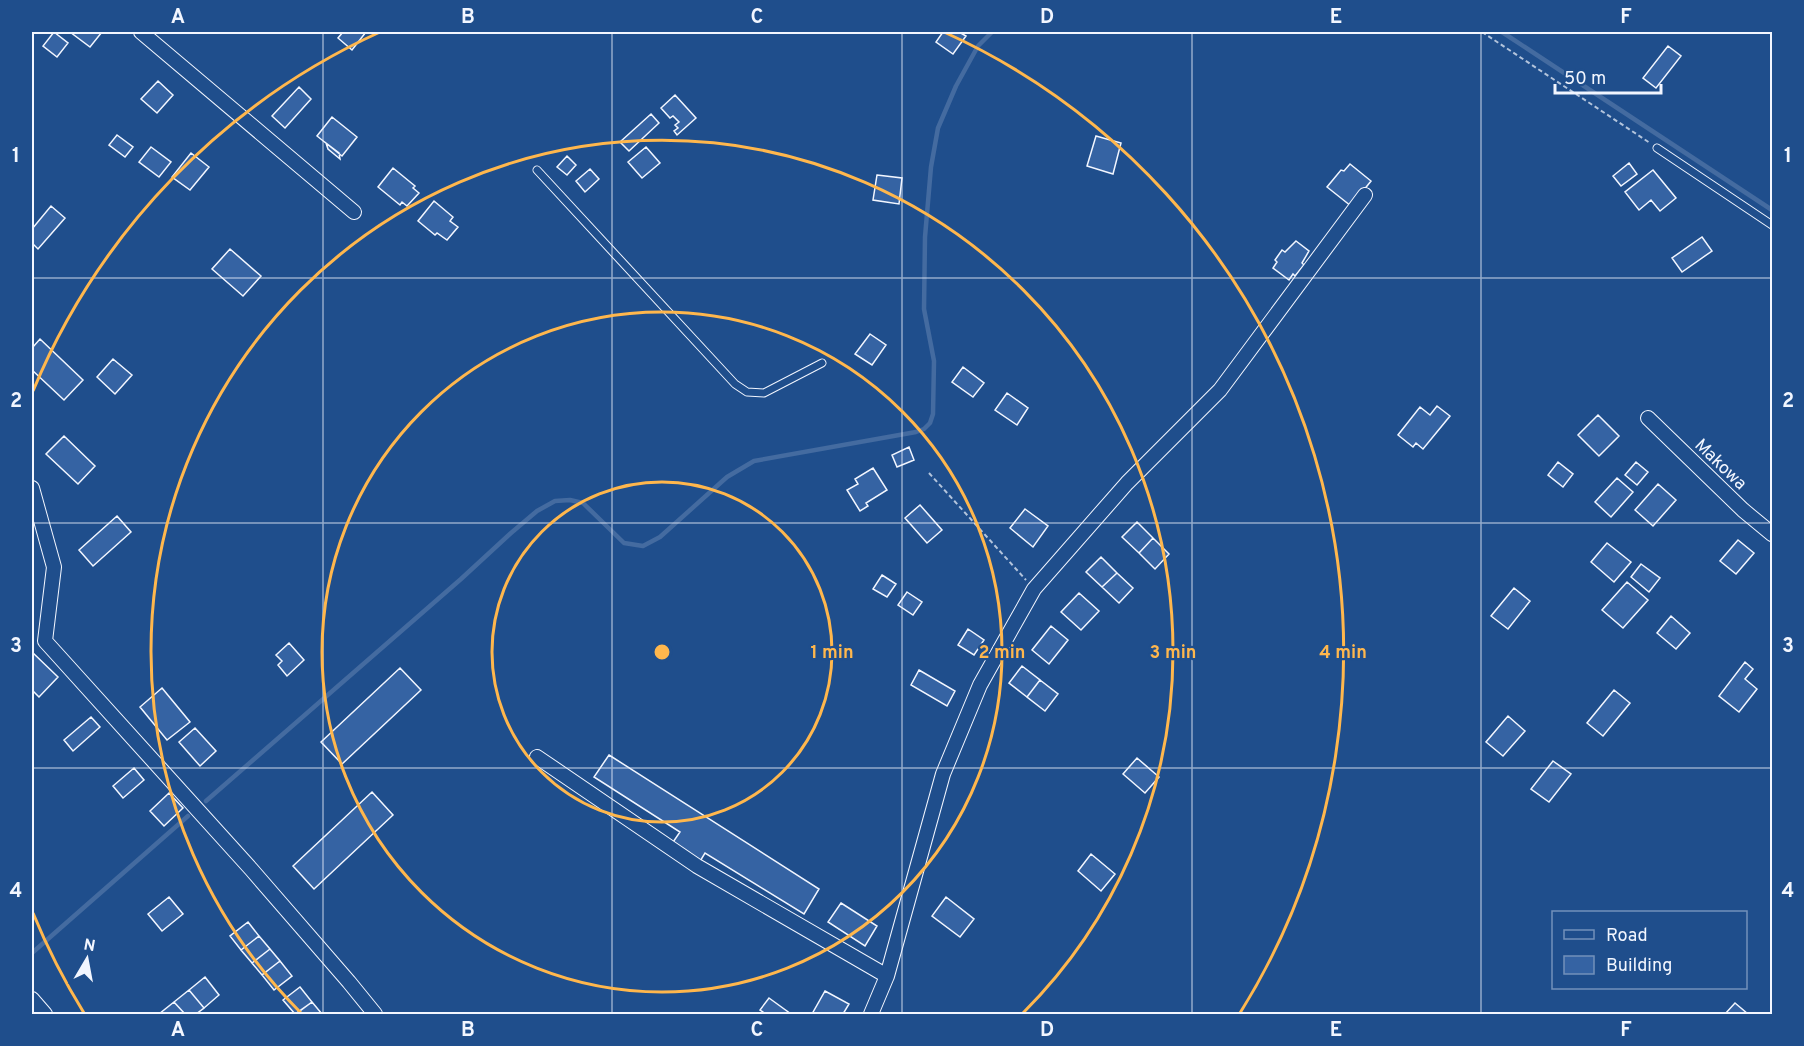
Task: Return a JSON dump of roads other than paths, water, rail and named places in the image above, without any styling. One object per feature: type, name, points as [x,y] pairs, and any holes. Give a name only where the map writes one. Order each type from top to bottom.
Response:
[{"type":"street","points":[[141,32],[354,212]]},
{"type":"street","points":[[871,1014],[887,976],[943,774],[980,686],[1034,589],[1127,483],[1220,390],[1365,195]]},
{"type":"street","name":"Makowa","points":[[1648,418],[1743,510],[1773,534]]},
{"type":"street","points":[[32,488],[54,567],[45,641],[252,869],[375,1014]]},
{"type":"street","points":[[537,757],[698,866],[887,976]]},
{"type":"street","points":[[32,999],[45,1014]]},
{"type":"lane","points":[[1657,148],[1773,225]]},
{"type":"lane","points":[[537,170],[735,384],[747,392],[764,393],[822,363]]},
{"type":"waterway","points":[[206,801],[511,533],[537,511],[555,501],[570,500],[583,503],[624,543],[643,546],[660,537],[727,477],[754,461],[924,429],[930,423],[933,414],[934,361],[924,309],[925,237],[931,167],[938,128],[956,86],[978,46],[992,32]]},
{"type":"waterway","points":[[1502,32],[1772,210]]},
{"type":"waterway","points":[[32,953],[188,816]]}]
